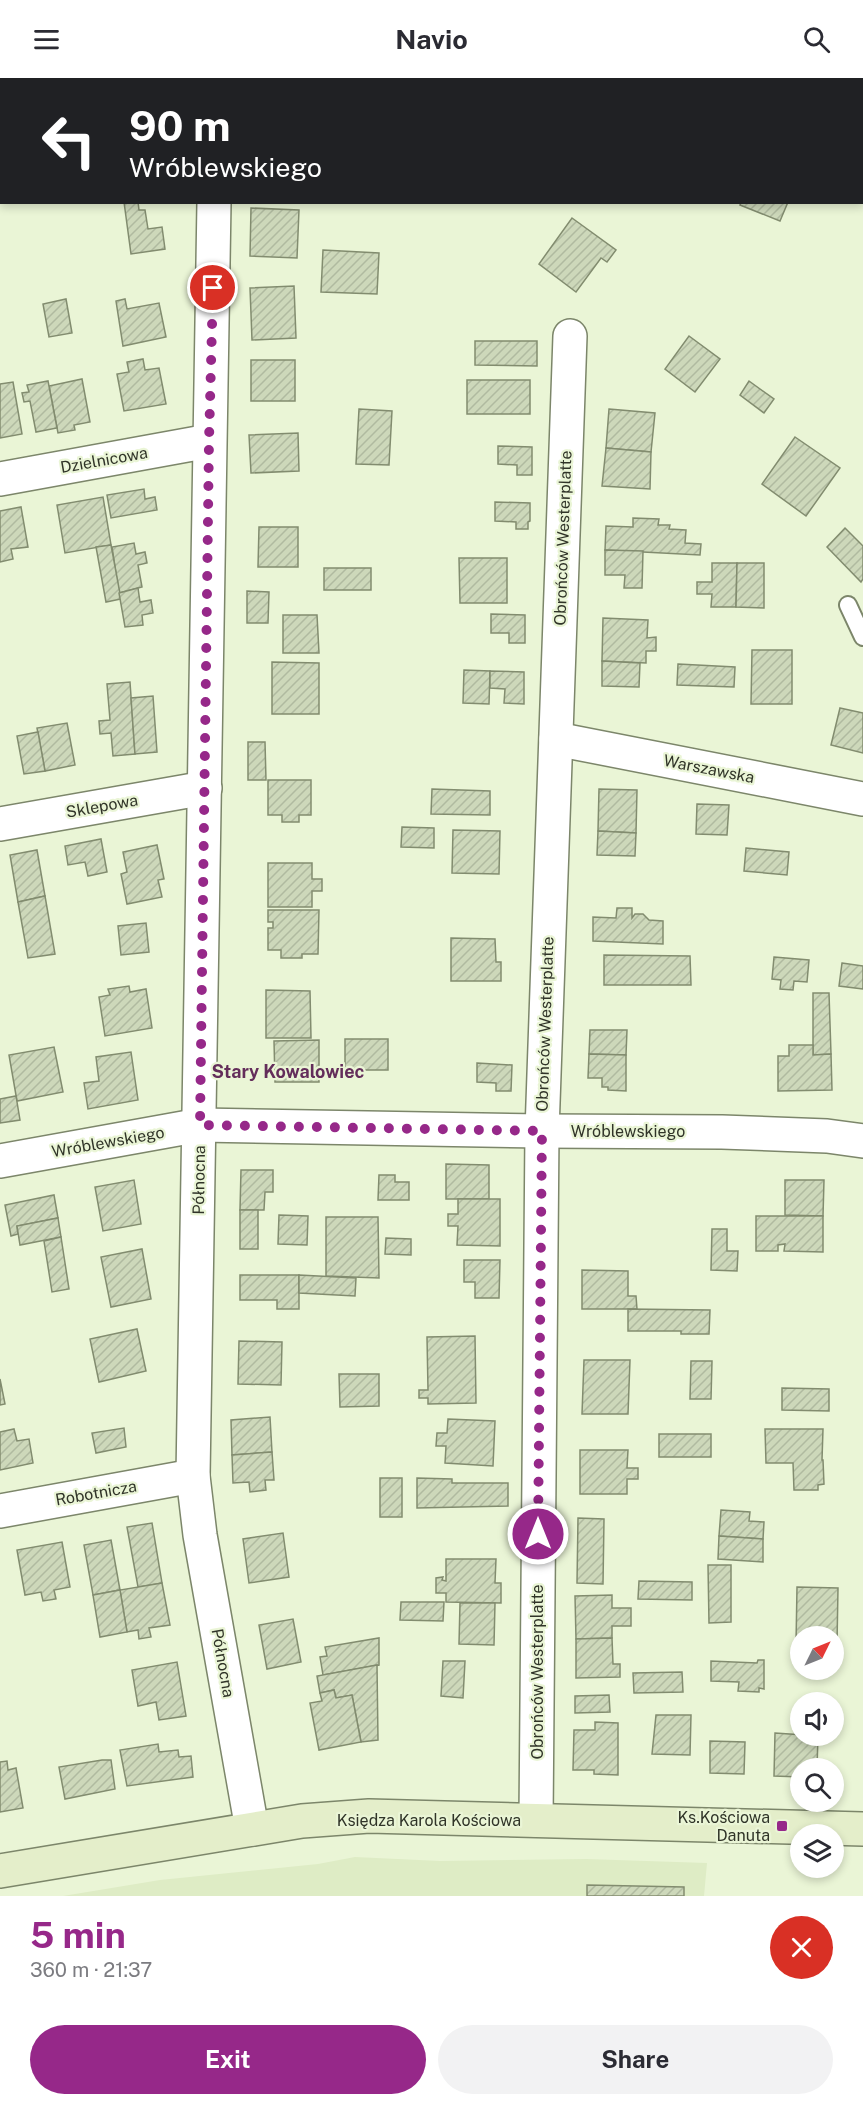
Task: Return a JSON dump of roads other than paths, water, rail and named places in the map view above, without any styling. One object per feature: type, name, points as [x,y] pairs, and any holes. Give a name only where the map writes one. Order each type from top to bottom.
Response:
[{"type":"street","name":"Północna","points":[[214,204],[193,1476],[200,1535],[252,1829]]},
{"type":"street","name":"Obrońców Westerplatte","points":[[536,1820],[542,1131],[570,336]]},
{"type":"street","name":"Dzielnicowa","points":[[0,479],[209,441]]},
{"type":"street","name":"Warszawska","points":[[556,739],[863,798]]},
{"type":"street","name":"Sklepowa","points":[[0,824],[205,788]]},
{"type":"street","name":"Wróblewskiego","points":[[0,1161],[200,1125],[722,1132],[827,1136],[863,1141]]},
{"type":"street","name":"Robotnicza","points":[[0,1511],[193,1476]]},
{"type":"street","name":"Księdza Karola Kościowa","points":[[0,1871],[302,1821],[369,1816],[863,1829]]},
{"type":"lane","points":[[848,605],[863,637]]},
{"type":"place","name":"Ks.Kościowa Danuta","points":[[782,1826]]},
{"type":"district","name":"Stary Kowalowiec","points":[[288,1071]]}]
